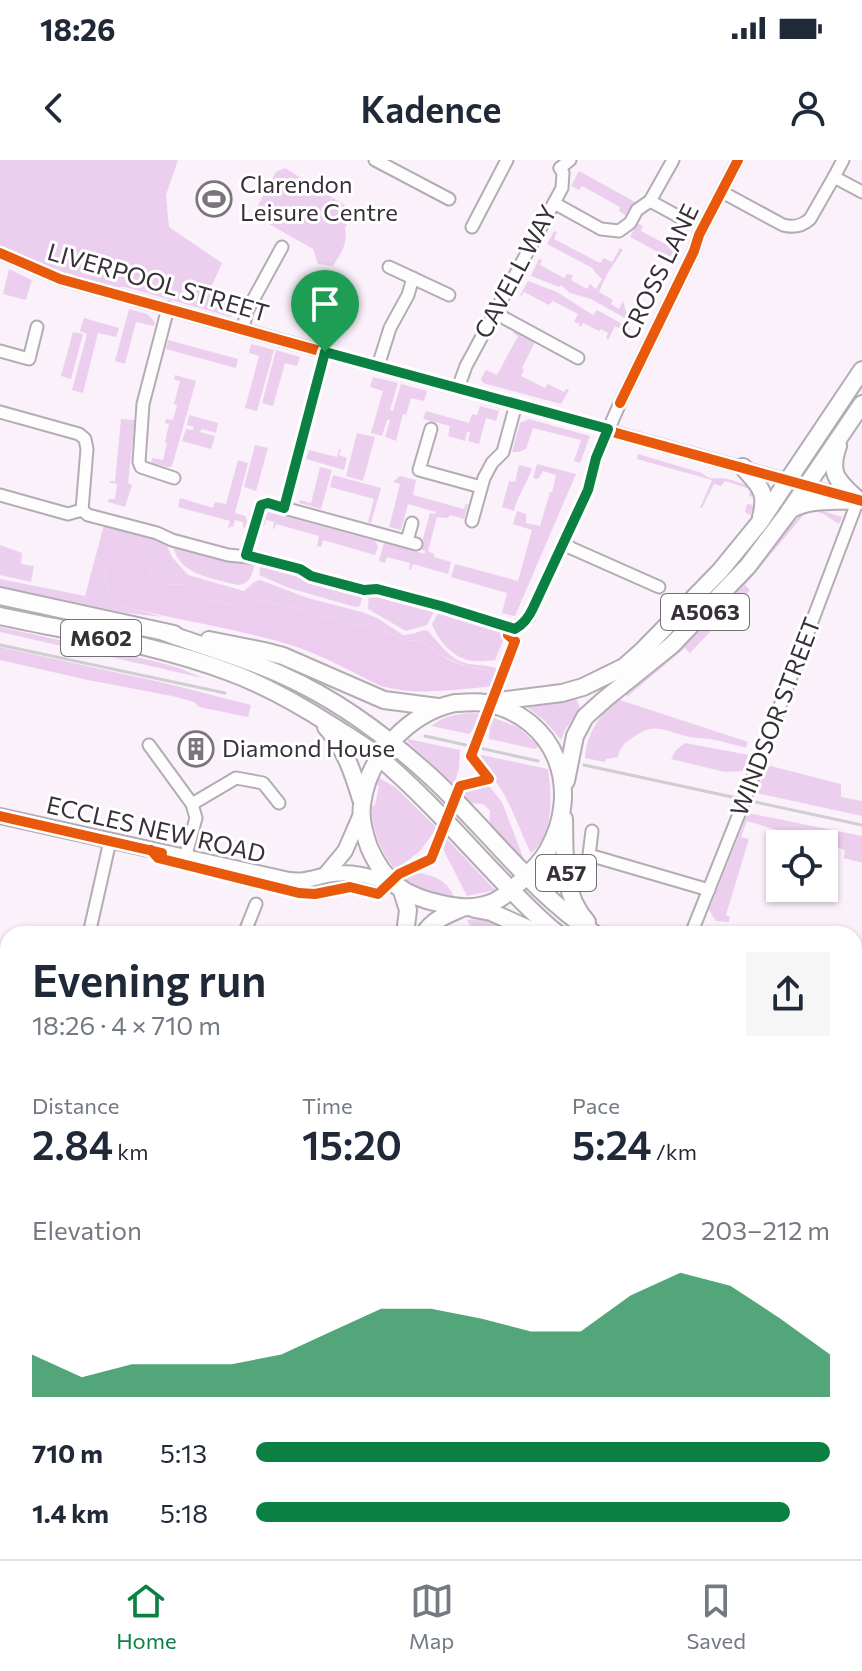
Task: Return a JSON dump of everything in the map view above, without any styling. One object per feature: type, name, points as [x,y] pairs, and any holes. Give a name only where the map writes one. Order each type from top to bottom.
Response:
[{"type":"highway","name":"A5063","points":[[484,703],[562,693],[583,687],[624,667],[676,618],[760,522],[862,370]]},
{"type":"highway","name":"A5063","points":[[563,796],[575,736],[585,717],[672,645],[748,566],[862,404]]},
{"type":"highway","points":[[841,437],[833,469],[839,481],[860,500]]},
{"type":"highway","points":[[743,467],[764,494],[760,522]]},
{"type":"highway","points":[[790,510],[812,501],[860,500]]},
{"type":"highway","name":"M602","points":[[0,596],[264,651],[305,665],[384,700],[439,707]]},
{"type":"highway","name":"M602","points":[[0,616],[118,642],[230,672],[314,714],[373,753]]},
{"type":"highway","name":"M602","points":[[164,632],[287,677],[336,703],[385,738]]},
{"type":"highway","points":[[428,926],[439,918],[467,908],[493,902],[511,890],[548,849],[558,827],[563,796],[556,760],[547,740],[520,716],[484,703],[455,703],[439,707],[385,738],[373,753],[362,807],[363,827],[381,869],[398,886],[423,898],[467,908],[491,912],[522,926]]},
{"type":"highway","name":"M602","points":[[314,714],[333,735],[350,764],[362,807]]},
{"type":"highway","name":"A57","points":[[385,738],[431,777],[525,877],[584,926]]},
{"type":"highway","name":"A57","points":[[373,753],[414,788],[549,926]]},
{"type":"highway","name":"A57","points":[[563,796],[569,893],[577,911],[590,926]]},
{"type":"highway","points":[[398,886],[408,910],[406,926]]},
{"type":"main road","points":[[325,875],[345,851],[362,807]]},
{"type":"main road","name":"ECCLES NEW ROAD","points":[[0,816],[289,880],[347,873],[363,874],[398,886]]},
{"type":"street","points":[[472,227],[474,212],[507,160]]},
{"type":"street","points":[[554,203],[601,229],[615,232],[627,226],[637,210],[650,201],[673,160]]},
{"type":"street","name":"CROSS LANE","points":[[246,555],[300,569],[311,576],[364,590],[377,589],[515,629],[529,617],[588,490],[608,429],[699,235],[738,160]]},
{"type":"street","points":[[722,192],[783,225],[798,226],[810,219],[843,160]]},
{"type":"street","points":[[381,162],[433,184],[449,199]]},
{"type":"street","name":"CAVELL WAY","points":[[458,388],[466,366],[562,188],[561,163]]},
{"type":"street","points":[[834,177],[862,192]]},
{"type":"street","points":[[650,201],[675,210],[685,220]]},
{"type":"street","points":[[243,328],[247,311],[282,247]]},
{"type":"street","name":"LIVERPOOL STREET","points":[[0,253],[60,279],[860,500]]},
{"type":"street","points":[[389,267],[449,295]]},
{"type":"street","points":[[378,366],[390,328],[408,295],[413,278]]},
{"type":"street","points":[[168,308],[143,404],[139,462],[147,471],[174,478]]},
{"type":"street","points":[[495,313],[565,345],[578,358]]},
{"type":"street","points":[[0,351],[29,359],[37,327]]},
{"type":"street","points":[[284,508],[325,352]]},
{"type":"street","points":[[472,521],[487,471],[503,452],[516,404]]},
{"type":"street","points":[[0,412],[83,436],[87,449],[82,510]]},
{"type":"street","points":[[431,429],[419,470],[481,487]]},
{"type":"street","points":[[0,495],[68,514],[82,510]]},
{"type":"street","name":"WINDSOR STREET","points":[[695,926],[860,500]]},
{"type":"street","points":[[82,510],[88,515],[228,555],[246,555],[261,505],[268,503],[412,543],[412,523]]},
{"type":"street","points":[[564,542],[571,548],[659,587]]},
{"type":"street","points":[[149,745],[192,804],[196,818],[185,858]]},
{"type":"street","points":[[192,804],[236,778],[263,783],[279,803]]},
{"type":"street","points":[[592,831],[589,855],[709,890]]},
{"type":"street","points":[[91,926],[110,841]]},
{"type":"street","points":[[247,926],[256,904]]},
{"type":"shaded area","points":[[0,160],[178,160],[166,195],[169,227],[222,263],[209,292],[243,306],[231,317],[125,287],[106,287],[60,274],[0,248]]},
{"type":"shaded area","points":[[285,168],[354,211],[345,228],[343,248],[333,266],[318,264],[313,249],[253,215],[276,172]]},
{"type":"shaded area","points":[[579,171],[635,202],[625,215],[619,211],[620,207],[582,186],[579,190],[571,186]]},
{"type":"shaded area","points":[[637,223],[643,226],[641,231],[671,247],[674,243],[678,245],[671,259],[630,237]]},
{"type":"shaded area","points":[[554,231],[557,232],[554,239],[600,263],[604,258],[612,262],[620,248],[623,250],[599,292],[613,300],[611,304],[619,309],[623,301],[626,312],[635,317],[644,314],[639,326],[591,299],[570,293],[561,285],[559,287],[531,276],[539,259],[542,260],[540,265],[564,278],[567,274],[573,275],[571,280],[587,289],[590,284],[596,289],[602,279],[594,269],[547,244]]},
{"type":"shaded area","points":[[9,269],[32,280],[26,300],[3,294]]},
{"type":"shaded area","points":[[528,281],[557,292],[593,315],[597,310],[630,328],[627,332],[615,326],[608,340],[608,333],[583,323],[579,326],[574,322],[578,314],[553,301],[549,305],[524,292],[521,296]]},
{"type":"shaded area","points":[[343,297],[348,301],[338,312],[330,341],[321,339],[320,316],[332,310]]},
{"type":"shaded area","points":[[129,309],[147,314],[155,322],[154,326],[136,322],[125,364],[115,361]]},
{"type":"shaded area","points":[[84,318],[119,328],[116,337],[98,333],[83,393],[72,390],[87,334],[80,331]]},
{"type":"shaded area","points":[[514,331],[535,342],[521,376],[545,388],[548,384],[564,392],[569,390],[561,404],[483,383],[481,379],[486,370],[497,375],[518,336]]},
{"type":"shaded area","points":[[73,332],[83,334],[71,379],[61,376]]},
{"type":"shaded area","points":[[168,340],[238,359],[236,368],[166,349]]},
{"type":"shaded area","points":[[251,344],[274,350],[257,411],[245,408],[259,356],[249,353]]},
{"type":"shaded area","points":[[276,350],[300,357],[297,366],[285,363],[273,406],[262,403]]},
{"type":"shaded area","points":[[175,375],[196,381],[173,463],[167,467],[151,463],[152,458],[163,460],[169,424],[165,423],[166,419],[173,420],[177,405],[174,404],[180,381],[174,379]]},
{"type":"shaded area","points":[[373,377],[398,383],[390,410],[393,411],[401,384],[427,391],[424,401],[411,398],[396,441],[385,437],[390,420],[387,420],[382,436],[371,433],[383,391],[370,387]]},
{"type":"shaded area","points":[[480,406],[499,411],[496,421],[486,418],[479,444],[468,441],[470,432],[467,432],[465,441],[448,436],[450,426],[423,419],[426,411],[469,423]]},
{"type":"shaded area","points":[[189,415],[218,423],[216,433],[202,429],[200,432],[215,436],[211,449],[182,441],[186,429],[193,430],[194,427],[187,425]]},
{"type":"shaded area","points":[[121,419],[135,420],[128,483],[132,485],[125,507],[108,502],[115,499],[117,484],[110,481],[115,481]]},
{"type":"shaded area","points":[[529,419],[590,436],[580,463],[574,461],[581,440],[533,428],[526,449],[512,452],[520,423]]},
{"type":"shaded area","points":[[357,433],[375,437],[363,481],[346,476]]},
{"type":"shaded area","points":[[255,445],[268,448],[256,491],[244,487]]},
{"type":"shaded area","points":[[339,449],[339,455],[347,458],[344,470],[306,459],[309,450],[337,457]]},
{"type":"shaded area","points":[[638,454],[702,473],[709,478],[747,485],[754,492],[755,498],[749,496],[750,489],[725,481],[721,486],[714,484],[700,508],[712,480],[637,459]]},
{"type":"shaded area","points":[[238,460],[248,463],[235,513],[245,516],[245,528],[243,522],[235,520],[230,529],[228,528],[230,521],[178,507],[180,498],[213,508],[215,502],[226,504]]},
{"type":"shaded area","points":[[537,464],[576,474],[515,616],[502,613],[507,593],[451,577],[455,564],[518,581],[532,530],[513,524],[517,511],[526,514],[526,523],[540,526],[556,475],[543,471],[538,479],[533,478]]},
{"type":"shaded area","points":[[519,465],[532,468],[514,511],[502,507],[509,481],[515,482]]},
{"type":"shaded area","points":[[320,467],[332,470],[321,509],[299,503],[300,500],[311,503]]},
{"type":"shaded area","points":[[333,475],[381,488],[371,523],[368,522],[374,499],[330,487]]},
{"type":"shaded area","points":[[400,476],[416,480],[413,495],[464,509],[468,504],[464,519],[450,515],[448,518],[437,517],[428,551],[434,557],[451,562],[448,574],[413,564],[411,570],[410,563],[387,557],[385,563],[379,561],[384,543],[425,554],[420,549],[430,513],[436,512],[408,504],[401,530],[389,527],[400,484],[393,482]]},
{"type":"shaded area","points":[[756,499],[754,507],[750,515],[745,512],[747,504],[754,505]]},
{"type":"shaded area","points":[[814,508],[842,517],[839,524],[821,513],[806,512],[745,585],[750,590],[690,653],[685,648],[628,696],[622,694],[674,652],[708,619],[789,520],[794,522],[801,514]]},
{"type":"shaded area","points":[[269,512],[375,541],[378,546],[375,555],[323,540],[321,547],[317,546],[319,536],[276,524],[273,529],[274,522],[266,520],[264,526],[261,525],[264,515]]},
{"type":"shaded area","points":[[104,525],[157,540],[167,546],[172,557],[188,575],[244,591],[260,580],[308,598],[362,612],[403,635],[428,631],[456,659],[496,668],[496,686],[485,687],[492,679],[489,671],[452,661],[420,640],[405,641],[384,631],[347,624],[298,608],[240,598],[230,605],[197,597],[188,584],[162,585],[148,569],[97,557],[106,573],[111,602],[163,617],[126,613],[0,586],[0,579],[85,596]]},
{"type":"shaded area","points":[[112,540],[130,544],[145,556],[148,569],[162,585],[188,584],[197,597],[230,605],[240,598],[298,608],[347,624],[384,631],[405,641],[420,640],[452,661],[489,671],[492,679],[485,687],[433,691],[394,689],[381,686],[297,647],[111,602],[106,573],[97,557],[103,543]]},
{"type":"shaded area","points":[[0,545],[22,553],[21,564],[34,566],[31,582],[0,575]]},
{"type":"shaded area","points":[[173,545],[255,562],[252,574],[248,581],[237,585],[198,574],[182,563]]},
{"type":"shaded area","points":[[261,563],[363,594],[360,606],[289,588],[259,575]]},
{"type":"shaded area","points":[[376,593],[436,608],[427,625],[406,631],[368,609],[369,594]]},
{"type":"shaded area","points":[[439,611],[506,634],[495,660],[470,661],[452,652],[432,624]]},
{"type":"shaded area","points":[[0,627],[154,661],[203,678],[0,632]]},
{"type":"shaded area","points":[[0,647],[251,705],[248,717],[199,707],[194,702],[172,696],[0,660]]},
{"type":"shaded area","points":[[576,698],[580,708],[561,740],[545,721],[522,703]]},
{"type":"shaded area","points":[[617,699],[748,742],[746,748],[653,729],[627,742],[618,757],[606,759],[605,762],[585,758],[595,726]]},
{"type":"shaded area","points":[[482,714],[469,734],[431,726],[449,716]]},
{"type":"shaded area","points":[[491,717],[518,727],[539,746],[535,749],[489,739]]},
{"type":"shaded area","points":[[408,739],[460,750],[454,785],[409,743]]},
{"type":"shaded area","points":[[685,743],[749,755],[743,771],[725,772],[671,759]]},
{"type":"shaded area","points":[[482,755],[548,769],[548,826],[531,853],[504,794],[478,757]]},
{"type":"shaded area","points":[[767,765],[841,784],[841,797],[862,801],[862,816],[756,793]]},
{"type":"shaded area","points":[[379,778],[395,787],[437,828],[420,851],[395,870],[378,840],[372,816],[371,807],[375,805],[379,786],[375,783]]},
{"type":"shaded area","points":[[470,786],[489,786],[502,802],[523,857],[521,859],[492,827],[490,810],[483,804],[469,803],[461,793]]},
{"type":"shaded area","points":[[748,813],[832,830],[777,830],[747,821],[741,837],[749,839],[726,915],[730,917],[729,922],[716,921],[709,910]]},
{"type":"shaded area","points":[[838,831],[862,836],[862,863],[844,858],[845,850],[838,848]]},
{"type":"shaded area","points":[[445,837],[495,890],[467,896],[444,851],[442,841]]},
{"type":"shaded area","points":[[413,872],[438,878],[454,897],[427,892],[403,877]]},
{"type":"shaded area","points":[[467,920],[504,926],[471,926]]},
{"type":"railway","points":[[0,645],[225,693]]},
{"type":"railway","points":[[425,736],[538,761]]},
{"type":"railway","points":[[584,765],[862,825]]},
{"type":"cycle path","points":[[620,403],[738,160]]},
{"type":"cycle path","points":[[0,253],[60,279],[862,501]]},
{"type":"cycle path","points":[[151,850],[158,858],[299,893],[315,894],[350,887],[378,894],[399,874],[431,859],[460,786],[489,779],[471,756],[515,641],[508,635],[511,627],[518,627],[531,611],[588,490],[608,429]]},
{"type":"cycle path","points":[[0,816],[162,853]]},
{"type":"place","name":"Clarendon Leisure Centre","points":[[214,199]]},
{"type":"place","name":"Diamond House","points":[[196,749]]},
{"type":"route","points":[[325,352],[608,429],[588,482],[588,490],[529,617],[521,625],[515,629],[377,589],[364,590],[311,576],[300,569],[246,555],[261,505],[268,503],[284,508],[325,352]]}]
